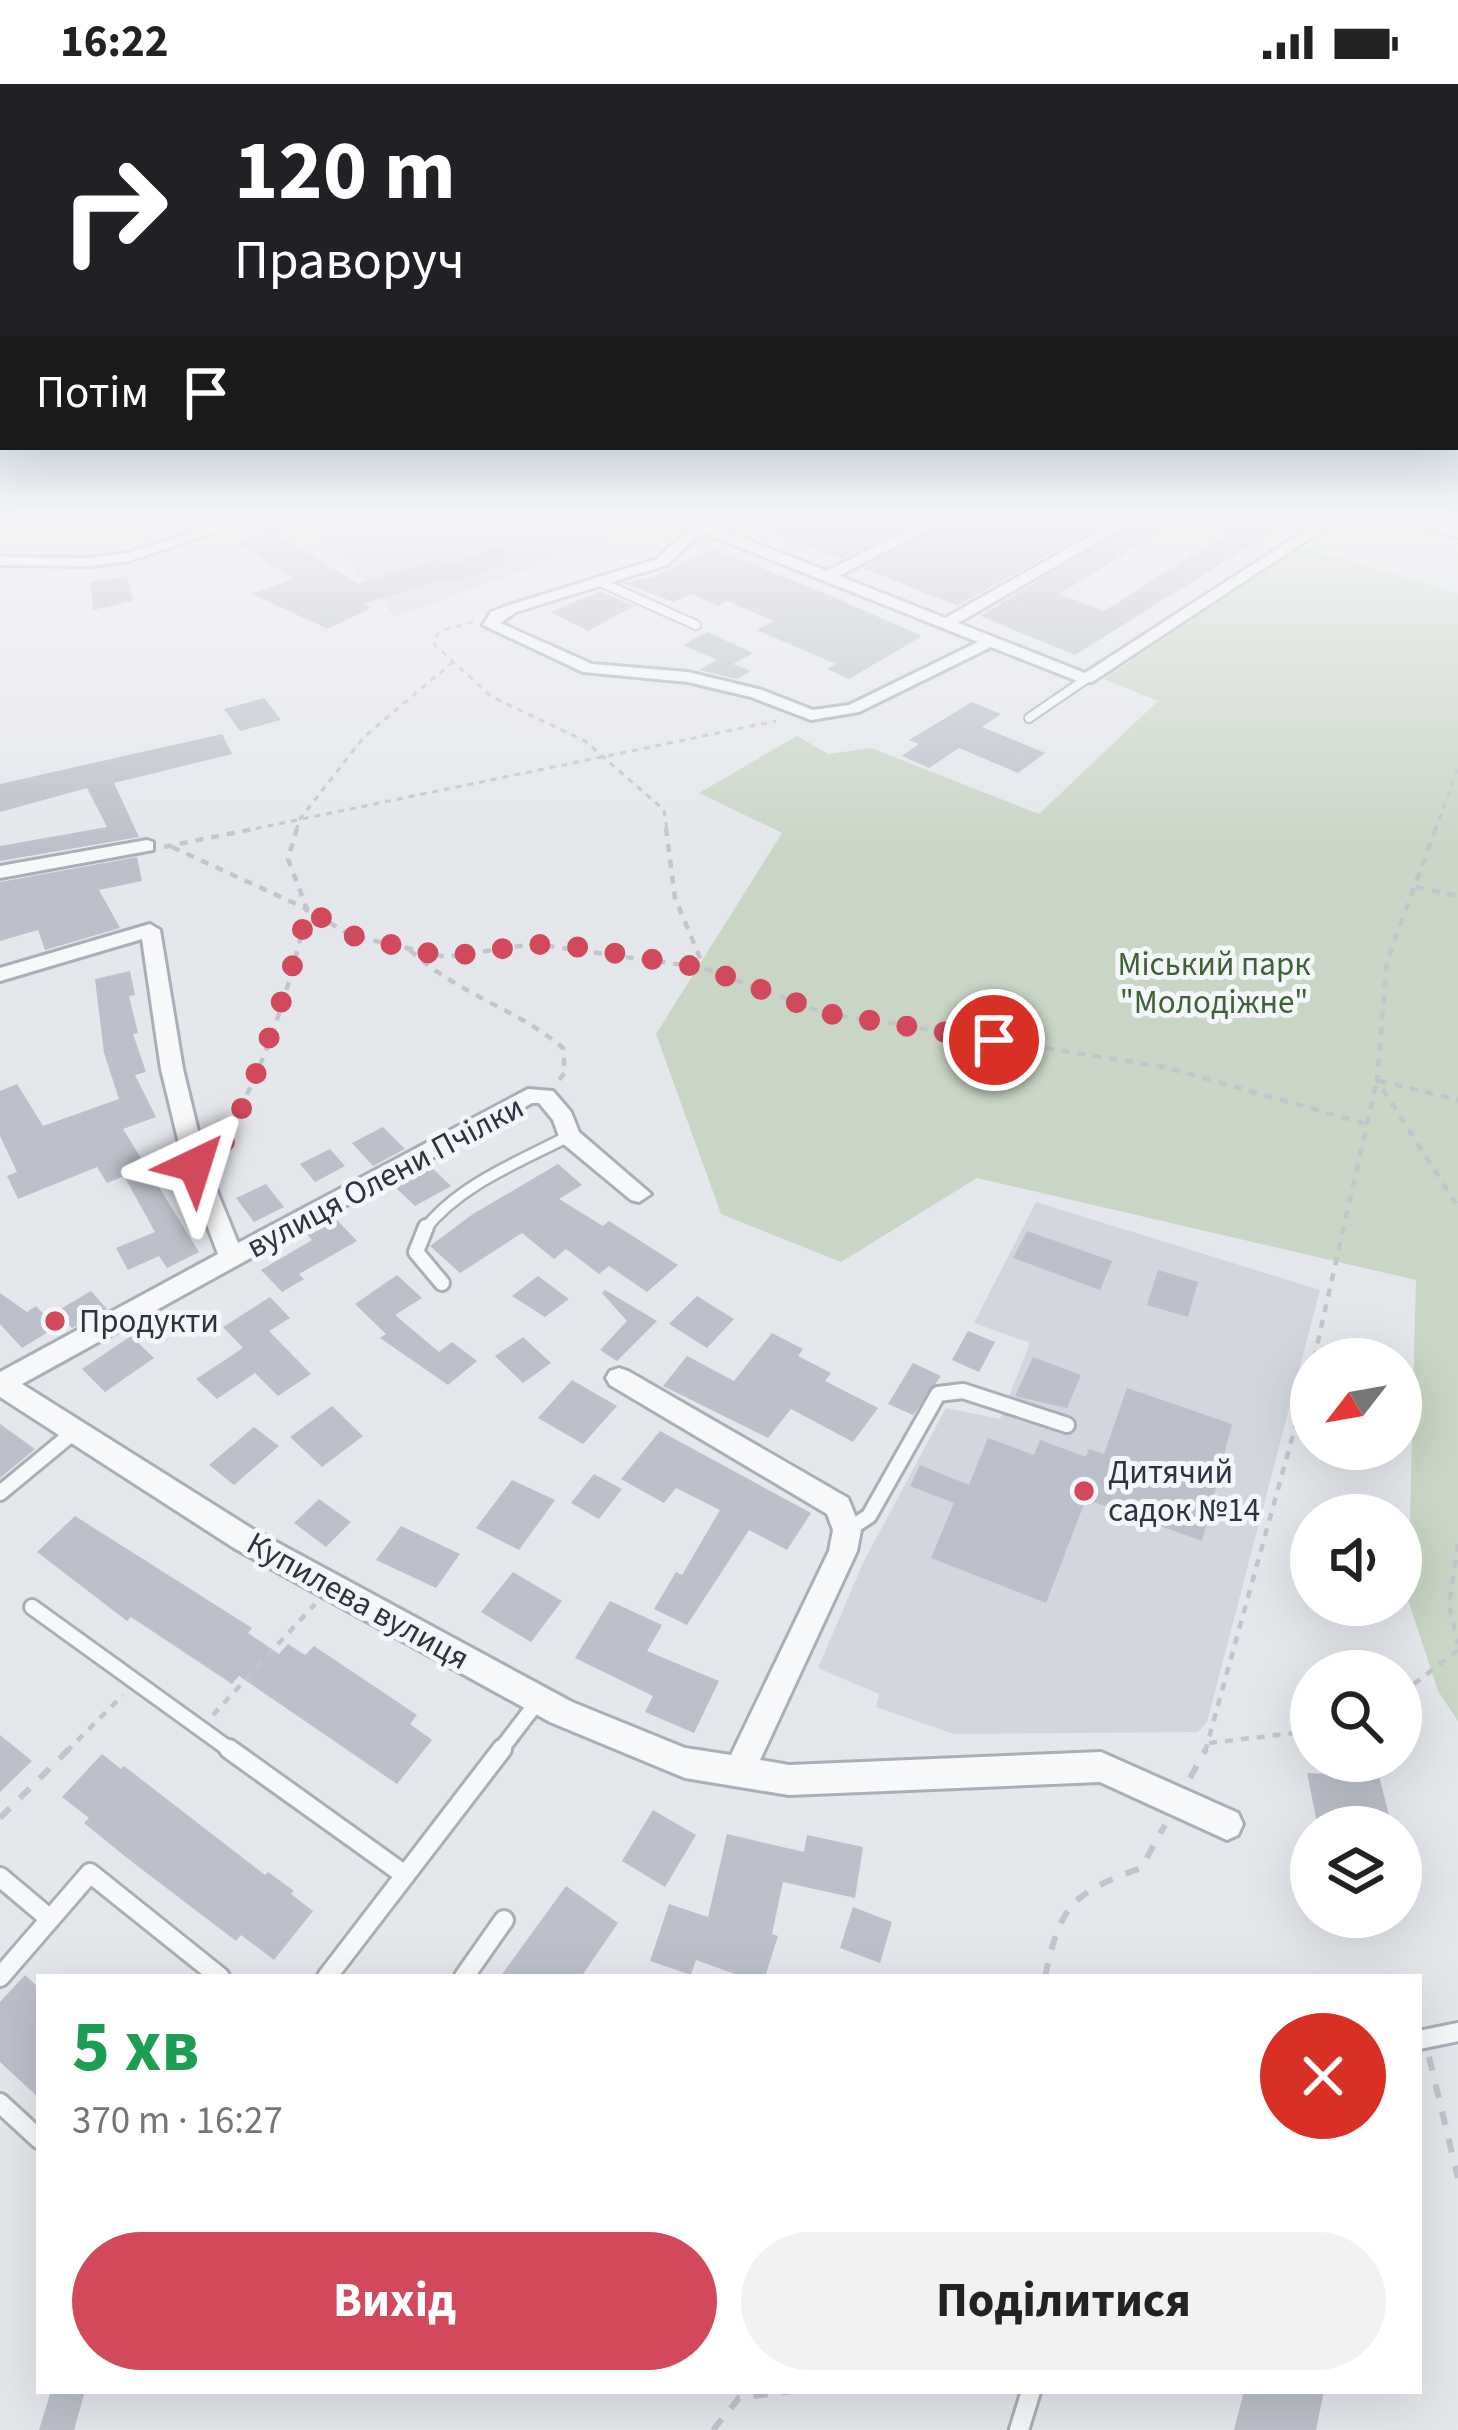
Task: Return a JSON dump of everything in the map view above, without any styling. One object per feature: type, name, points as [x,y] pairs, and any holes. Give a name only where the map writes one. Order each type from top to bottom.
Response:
[{"type":"street","points":[[505,632],[589,669],[688,677],[756,693],[811,715],[853,709],[989,642]]},
{"type":"street","points":[[966,632],[1086,679],[1158,632]]},
{"type":"street","points":[[0,872],[148,846]]},
{"type":"street","name":"вулиця Олени Пчілки","points":[[0,975],[150,930],[172,1069],[195,1165],[232,1259]]},
{"type":"street","name":"вулиця Олени Пчілки","points":[[0,1384],[528,1096],[544,1096],[562,1117],[569,1136],[639,1194]]},
{"type":"street","points":[[619,1378],[838,1506],[847,1530],[843,1551],[738,1774]]},
{"type":"street","name":"Купилева вулиця","points":[[0,1384],[244,1539],[539,1700],[685,1763],[789,1780],[1101,1767],[1227,1824]]},
{"type":"lane","points":[[1029,718],[1086,679]]},
{"type":"lane","points":[[442,1283],[416,1252],[416,1236],[442,1206],[569,1136]]},
{"type":"lane","points":[[847,1530],[869,1516],[938,1394],[963,1391],[1067,1424]]},
{"type":"lane","points":[[0,1493],[74,1432]]},
{"type":"lane","points":[[32,1607],[405,1875]]},
{"type":"lane","points":[[330,1974],[539,1700]]},
{"type":"lane","points":[[0,1977],[90,1873],[216,1974]]},
{"type":"lane","points":[[0,1877],[50,1919]]},
{"type":"lane","points":[[466,1974],[504,1920]]},
{"type":"lane","points":[[1422,2040],[1458,2032]]},
{"type":"lane","points":[[0,2103],[36,2136]]},
{"type":"lane","points":[[1019,2430],[1030,2394]]},
{"type":"path","points":[[439,632],[433,640],[436,646],[493,697],[585,741],[664,810],[675,898],[704,968]]},
{"type":"path","points":[[195,1165],[219,1149],[238,1112],[299,950],[307,909],[288,859],[299,820],[364,737],[454,661]]},
{"type":"path","points":[[148,846],[172,847],[811,715]]},
{"type":"path","points":[[1319,1338],[1377,1080],[1387,961],[1458,768]]},
{"type":"path","points":[[172,847],[307,909],[350,935],[410,950],[446,957],[534,944],[704,968],[824,1013],[1165,1067],[1366,1124]]},
{"type":"path","points":[[1416,886],[1458,896]]},
{"type":"path","points":[[410,950],[432,974],[542,1027],[563,1048],[565,1073],[544,1096]]},
{"type":"path","points":[[1377,1080],[1458,1100]]},
{"type":"path","points":[[1377,1080],[1458,1207]]},
{"type":"path","points":[[1047,1974],[1058,1916],[1088,1886],[1141,1868],[1209,1744],[1290,1447]]},
{"type":"path","points":[[1422,1677],[1458,1647],[1449,1606],[1458,1544]]},
{"type":"path","points":[[201,1728],[330,1586]]},
{"type":"path","points":[[0,1818],[136,1682]]},
{"type":"path","points":[[1209,1744],[1290,1734]]},
{"type":"path","points":[[1422,2040],[1458,2178]]},
{"type":"path","points":[[713,2430],[739,2398],[770,2394]]},
{"type":"shaded area","name":"Дитячий садок №14","points":[[1036,1202],[1320,1290],[1307,1338],[1290,1338],[1290,1405],[1207,1722],[1198,1732],[954,1734],[876,1707],[879,1694],[818,1668],[863,1563],[946,1408],[1000,1419],[1030,1343],[974,1323]]},
{"type":"green space","name":"Міський парк \"Молодіжне\"","points":[[1174,632],[1458,632],[1458,1721],[1438,1691],[1417,1626],[1422,1626],[1422,1494],[1411,1494],[1411,1470],[1422,1470],[1422,1338],[1415,1338],[1416,1280],[977,1178],[841,1262],[721,1214],[656,1034],[782,833],[699,793],[797,736],[828,754],[871,748],[1039,814],[1158,701],[1104,679]]},
{"type":"building","points":[[708,632],[753,653],[733,664],[751,671],[737,679],[699,670],[717,660],[683,645]]},
{"type":"building","points":[[763,632],[922,636],[849,679],[827,669],[836,664]]},
{"type":"building","points":[[1020,632],[1111,632],[1075,655]]},
{"type":"building","points":[[264,698],[281,720],[240,731],[224,709]]},
{"type":"building","points":[[972,702],[1001,714],[982,727],[1045,753],[1018,773],[959,748],[929,768],[902,756],[919,744],[909,740]]},
{"type":"building","points":[[222,734],[232,754],[114,783],[139,837],[0,861],[0,846],[107,827],[87,788],[0,812],[0,784]]},
{"type":"building","points":[[137,857],[142,881],[99,890],[120,928],[45,950],[38,930],[0,941],[0,882]]},
{"type":"building","points":[[130,971],[135,995],[129,996],[138,1033],[133,1034],[146,1072],[135,1075],[156,1117],[123,1129],[199,1252],[167,1268],[159,1256],[128,1270],[116,1248],[155,1232],[124,1176],[107,1183],[97,1167],[18,1199],[7,1176],[17,1172],[0,1136],[0,1091],[17,1084],[43,1126],[119,1099],[104,1053],[95,979]]},
{"type":"building","points":[[383,1127],[405,1149],[373,1166],[352,1143]]},
{"type":"building","points":[[330,1149],[345,1166],[315,1182],[300,1164]]},
{"type":"building","points":[[558,1164],[582,1185],[559,1199],[603,1226],[609,1221],[678,1265],[647,1292],[609,1266],[599,1274],[566,1249],[554,1259],[522,1233],[460,1273],[430,1246],[473,1214]]},
{"type":"building","points":[[429,1165],[451,1186],[415,1206],[393,1185]]},
{"type":"building","points":[[266,1184],[284,1207],[254,1222],[236,1198]]},
{"type":"building","points":[[334,1217],[357,1241],[299,1274],[304,1279],[282,1292],[261,1270],[312,1240],[306,1233]]},
{"type":"building","points":[[1027,1231],[1112,1261],[1100,1290],[1013,1258]]},
{"type":"building","points":[[1158,1270],[1198,1282],[1188,1317],[1147,1305]]},
{"type":"building","points":[[397,1275],[422,1298],[395,1315],[439,1352],[452,1342],[477,1361],[448,1385],[380,1338],[386,1334],[355,1304]]},
{"type":"building","points":[[538,1276],[569,1299],[545,1317],[512,1296]]},
{"type":"building","points":[[605,1290],[657,1321],[617,1361],[600,1350],[627,1321],[602,1293]]},
{"type":"building","points":[[91,1291],[107,1309],[72,1328],[57,1311]]},
{"type":"building","points":[[0,1293],[27,1312],[36,1306],[56,1327],[22,1348],[0,1324]]},
{"type":"building","points":[[697,1296],[734,1319],[707,1348],[669,1324]]},
{"type":"building","points":[[270,1297],[290,1318],[269,1331],[311,1374],[278,1396],[255,1373],[217,1399],[196,1379],[243,1348],[223,1327]]},
{"type":"building","points":[[968,1331],[995,1342],[979,1372],[952,1360]]},
{"type":"building","points":[[772,1333],[803,1349],[798,1356],[831,1373],[825,1381],[878,1408],[853,1442],[791,1409],[768,1438],[663,1386],[687,1356],[734,1381]]},
{"type":"building","points":[[131,1336],[154,1358],[105,1392],[82,1369]]},
{"type":"building","points":[[523,1337],[551,1363],[523,1383],[495,1356]]},
{"type":"building","points":[[1033,1357],[1081,1375],[1067,1408],[1015,1396]]},
{"type":"building","points":[[913,1363],[941,1376],[913,1415],[888,1404]]},
{"type":"building","points":[[572,1380],[617,1406],[583,1444],[538,1418]]},
{"type":"building","points":[[1127,1388],[1232,1424],[1202,1541],[1086,1499],[1046,1603],[931,1558],[954,1503],[910,1486],[920,1465],[969,1485],[988,1438],[1034,1455],[1040,1440],[1086,1457],[1089,1449],[1104,1454]]},
{"type":"building","points":[[332,1406],[363,1436],[322,1467],[290,1437]]},
{"type":"building","points":[[0,1424],[35,1449],[0,1478]]},
{"type":"building","points":[[254,1427],[279,1446],[234,1485],[209,1465]]},
{"type":"building","points":[[660,1431],[811,1513],[787,1550],[749,1530],[687,1625],[654,1609],[676,1572],[682,1575],[720,1510],[676,1488],[664,1503],[621,1479]]},
{"type":"building","points":[[594,1474],[622,1489],[599,1519],[571,1503]]},
{"type":"building","points":[[512,1480],[555,1500],[519,1550],[476,1528]]},
{"type":"building","points":[[319,1499],[351,1522],[326,1547],[294,1523]]},
{"type":"building","points":[[75,1516],[252,1628],[248,1633],[279,1654],[288,1644],[305,1655],[314,1646],[417,1715],[410,1724],[432,1740],[397,1784],[239,1676],[232,1684],[131,1617],[127,1621],[37,1552]]},
{"type":"building","points":[[401,1526],[460,1554],[436,1588],[376,1560]]},
{"type":"building","points":[[513,1572],[562,1601],[531,1642],[481,1612]]},
{"type":"building","points":[[610,1601],[662,1625],[647,1651],[719,1681],[694,1733],[645,1712],[653,1696],[575,1658]]},
{"type":"building","points":[[0,1735],[32,1761],[0,1792]]},
{"type":"building","points":[[102,1754],[265,1875],[268,1872],[294,1891],[291,1894],[313,1911],[274,1960],[241,1935],[236,1941],[131,1861],[84,1823],[89,1818],[62,1797]]},
{"type":"building","points":[[1309,1782],[1381,1782],[1387,1806],[1314,1806]]},
{"type":"building","points":[[653,1810],[696,1835],[665,1887],[622,1861]]},
{"type":"building","points":[[727,1834],[804,1852],[807,1835],[863,1847],[855,1898],[783,1882],[772,1934],[778,1936],[766,1974],[735,1974],[696,1960],[688,1974],[650,1961],[669,1904],[708,1917]]},
{"type":"building","points":[[566,1886],[618,1923],[583,1974],[502,1974]]},
{"type":"building","points":[[853,1907],[892,1922],[880,1963],[840,1948]]},
{"type":"building","points":[[25,1975],[36,1985],[36,2095],[0,2062],[0,2002]]},
{"type":"building","points":[[50,2394],[84,2394],[74,2430],[39,2430]]},
{"type":"building","points":[[1243,2394],[1323,2394],[1316,2430],[1234,2430]]},
{"type":"place","name":"Продукти","points":[[55,1321]]},
{"type":"place","name":"Дитячий садок №14","points":[[1084,1491]]},
{"type":"route","points":[[195,1165],[219,1149],[238,1112],[299,950],[307,909],[350,935],[446,957],[534,944],[578,947],[704,968],[824,1013],[994,1040]]}]
